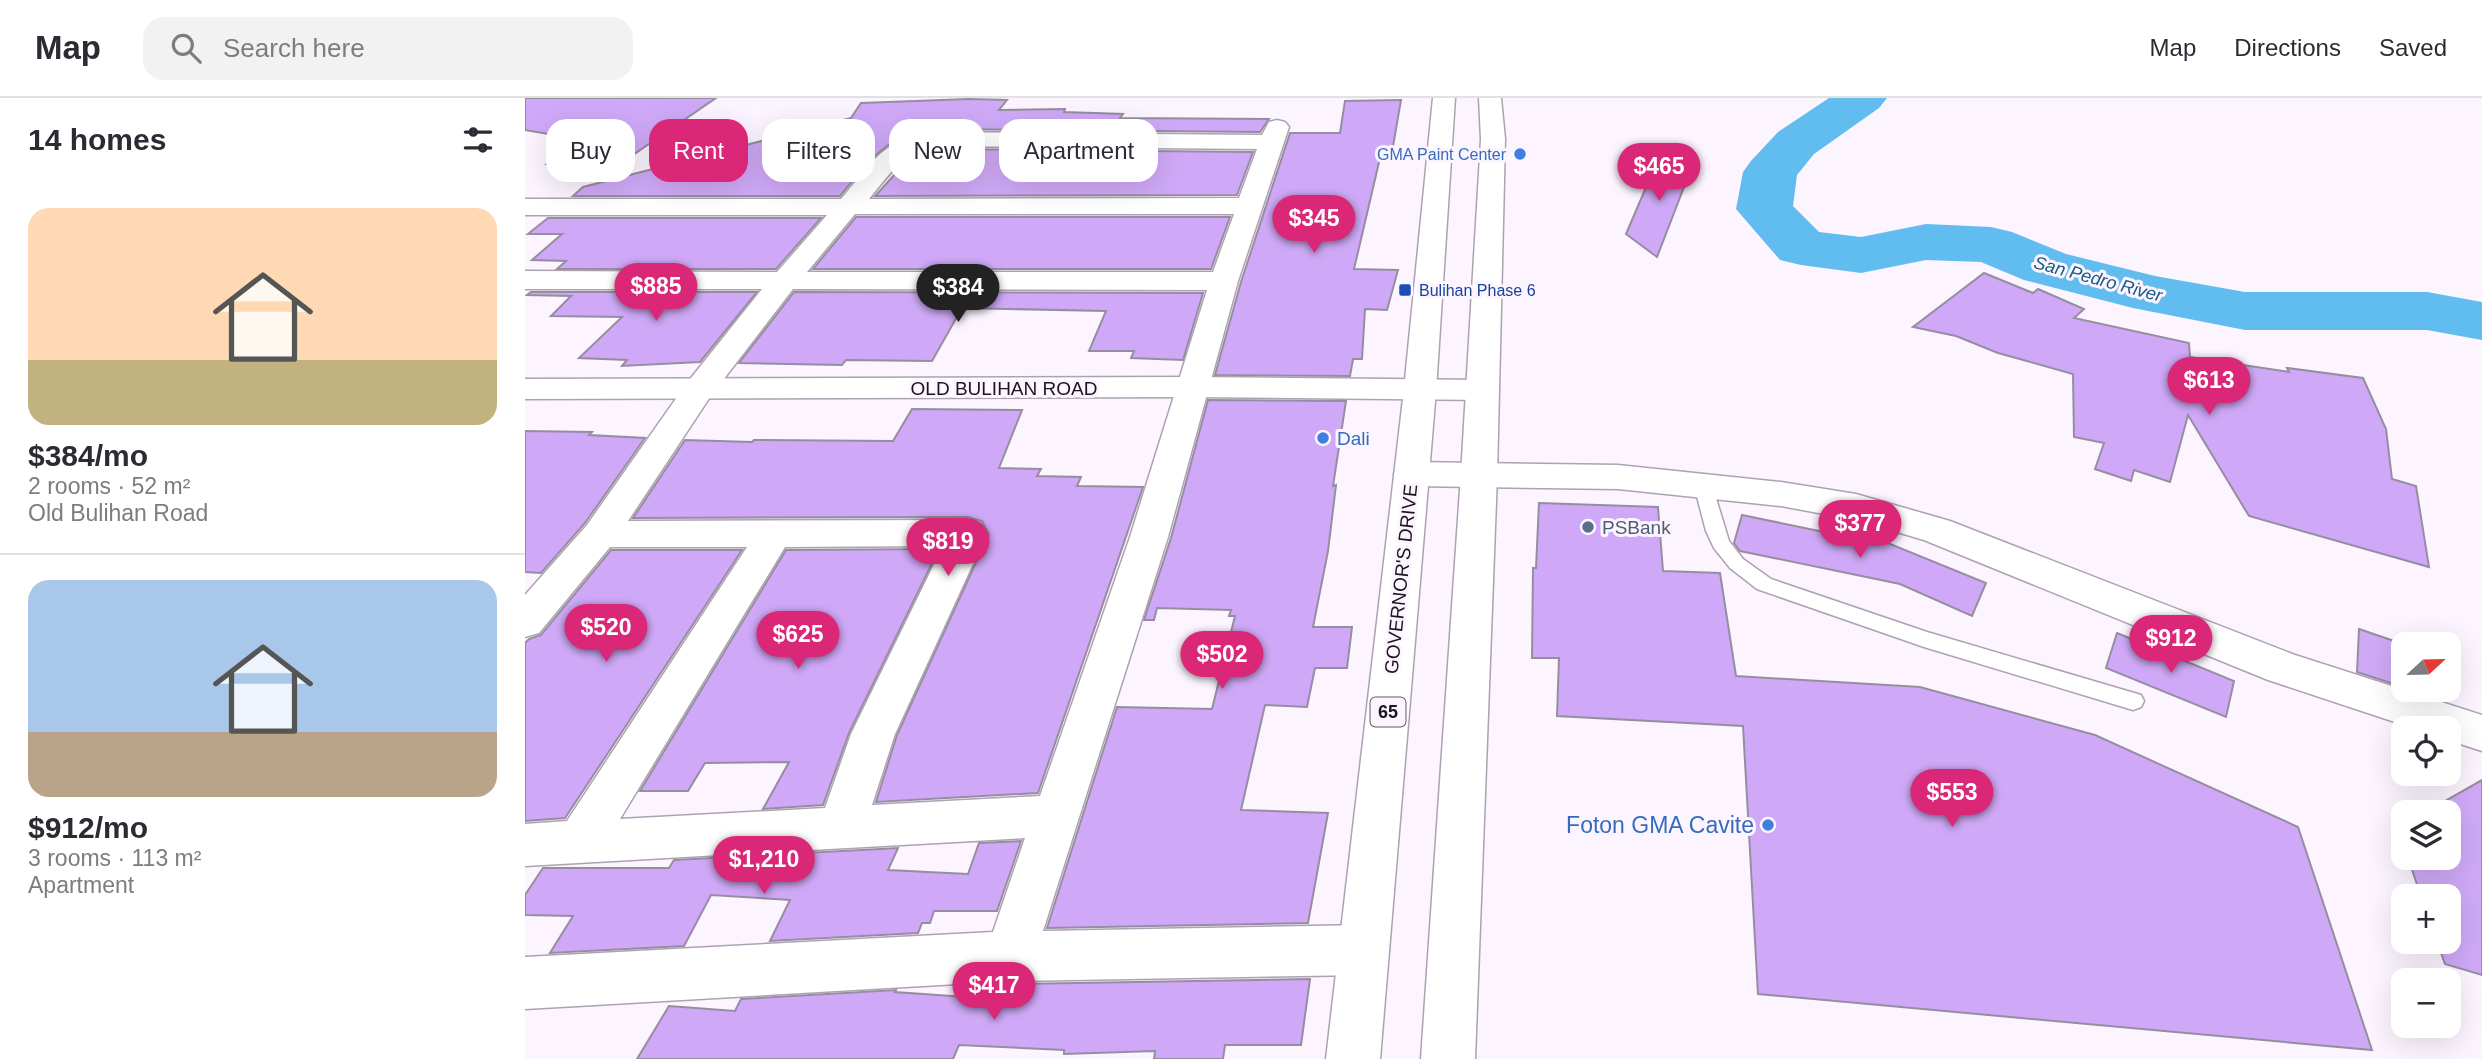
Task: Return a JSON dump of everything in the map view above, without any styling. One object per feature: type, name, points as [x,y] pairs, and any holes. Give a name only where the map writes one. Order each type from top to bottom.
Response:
[{"type":"main road","name":"GOVERNOR'S DRIVE","points":[[1353,1059],[1420,390],[1444,98]]},
{"type":"main road","points":[[1448,1059],[1483,390],[1493,139],[1490,98]]},
{"type":"main road","points":[[525,622],[600,534],[698,390],[784,281],[895,152],[912,143],[934,139],[1275,135],[1224,281],[1149,537],[1010,956]]},
{"type":"main road","points":[[525,207],[1252,206]]},
{"type":"main road","points":[[525,279],[1224,281]]},
{"type":"main road","name":"OLD BULIHAN ROAD","points":[[525,389],[1192,387],[1483,390]]},
{"type":"main road","points":[[1412,474],[1618,477],[1781,494],[1856,507],[1937,530],[2283,668],[2482,733]]},
{"type":"main road","points":[[600,534],[968,533],[873,734],[841,829]]},
{"type":"main road","points":[[580,842],[775,534]]},
{"type":"main road","points":[[525,845],[1056,816]]},
{"type":"main road","points":[[525,984],[1010,956],[1364,950]]},
{"type":"lane","points":[[1703,485],[1714,533],[1726,554],[1741,570],[1764,584],[1924,639],[2133,701]]},
{"type":"building","points":[[525,98],[716,98],[685,119],[649,119],[649,144],[635,154],[635,119],[546,119],[546,134],[525,130]]},
{"type":"building","points":[[1007,100],[999,110],[1065,109],[1064,112],[1123,114],[1120,118],[1269,119],[1260,132],[1158,131],[1158,119],[999,119],[999,130],[985,129],[985,119],[889,119],[889,145],[875,156],[875,119],[847,119],[851,118],[861,103]]},
{"type":"building","points":[[1401,100],[1391,158],[1380,158],[1354,269],[1398,270],[1387,310],[1365,309],[1362,359],[1353,359],[1350,376],[1215,375],[1241,282],[1290,133],[1340,133],[1345,101]]},
{"type":"building","points":[[762,141],[762,182],[852,182],[840,196],[573,196],[583,187],[602,182],[635,182],[635,174],[649,170],[649,182],[748,182],[748,145]]},
{"type":"building","points":[[985,149],[999,150],[999,182],[1158,182],[1158,151],[1253,152],[1237,195],[875,196],[889,181],[985,182]]},
{"type":"building","points":[[1659,157],[1694,161],[1657,257],[1626,234]]},
{"type":"building","points":[[856,217],[1230,217],[1211,269],[813,269]]},
{"type":"building","points":[[548,218],[821,218],[776,269],[557,269],[566,261],[532,260],[562,234],[528,234]]},
{"type":"building","points":[[1984,273],[2033,293],[2038,289],[2084,309],[2074,318],[2189,343],[2190,357],[2289,372],[2287,368],[2363,378],[2386,429],[2392,479],[2416,486],[2429,567],[2249,516],[2188,415],[2170,482],[2134,470],[2131,481],[2095,469],[2104,443],[2074,437],[2073,374],[1998,353],[1956,336],[1913,327]]},
{"type":"building","points":[[531,292],[757,292],[700,362],[622,366],[627,360],[579,358],[622,317],[551,316],[571,296],[527,295]]},
{"type":"building","points":[[794,292],[1203,293],[1183,360],[1131,358],[1134,351],[1089,351],[1106,311],[962,308],[932,361],[846,360],[842,365],[739,363]]},
{"type":"building","points":[[1208,400],[1346,401],[1333,486],[1336,485],[1328,551],[1313,627],[1352,627],[1347,668],[1315,668],[1307,707],[1265,705],[1241,810],[1328,813],[1308,923],[1047,928],[1117,707],[1212,709],[1235,616],[1229,616],[1231,610],[1157,608],[1154,620],[1144,620],[1171,538]]},
{"type":"building","points":[[912,409],[1022,410],[999,468],[1041,469],[1037,476],[1081,477],[1077,486],[1143,487],[1038,793],[876,802],[897,735],[989,534],[982,521],[968,517],[633,518],[685,440],[893,441]]},
{"type":"building","points":[[525,431],[592,432],[589,435],[645,438],[585,523],[541,573],[525,572]]},
{"type":"building","points":[[1539,503],[1658,507],[1663,571],[1720,573],[1736,676],[1920,687],[2095,735],[2298,827],[2372,1050],[1758,994],[1743,726],[1557,716],[1559,658],[1532,658],[1533,568],[1536,568]]},
{"type":"building","points":[[1742,515],[1853,538],[1856,530],[1986,583],[1972,616],[1900,584],[1740,551],[1734,543]]},
{"type":"building","points":[[939,549],[849,733],[823,805],[763,809],[789,762],[705,763],[688,791],[640,791],[786,550]]},
{"type":"building","points":[[611,550],[742,550],[565,818],[525,821],[525,643],[541,635]]},
{"type":"building","points":[[2359,629],[2391,640],[2391,683],[2357,672]]},
{"type":"building","points":[[2117,633],[2234,681],[2226,717],[2106,668]]},
{"type":"building","points":[[2482,780],[2482,975],[2445,964],[2441,954],[2461,954],[2461,884],[2417,884],[2412,870],[2461,870],[2461,800],[2447,800]]},
{"type":"building","points":[[1021,841],[997,911],[934,911],[930,923],[922,923],[918,933],[770,941],[790,900],[711,895],[684,946],[550,953],[573,916],[525,915],[525,895],[543,868],[669,868],[674,860],[898,848],[888,870],[968,874],[979,843]]},
{"type":"building","points":[[1310,979],[1301,1045],[1225,1045],[1223,1059],[1154,1059],[1155,1051],[1064,1054],[1064,1050],[959,1045],[953,1059],[637,1059],[669,1006],[735,1011],[741,999],[896,990],[895,992],[994,999],[999,984]]},
{"type":"waterway","name":"San Pedro River","points":[[1862,98],[1796,143],[1770,172],[1764,209],[1801,247],[1861,255],[1926,242],[1991,245],[2045,267],[2155,295],[2245,311],[2427,311],[2482,321]]},
{"type":"place","name":"GMA Paint Center","points":[[1520,154]]},
{"type":"place","name":"Bulihan Phase 6","points":[[1405,290]]},
{"type":"place","name":"Dali","points":[[1323,438]]},
{"type":"place","name":"PSBank","points":[[1588,527]]},
{"type":"place","name":"Foton GMA Cavite","points":[[1768,825]]}]
